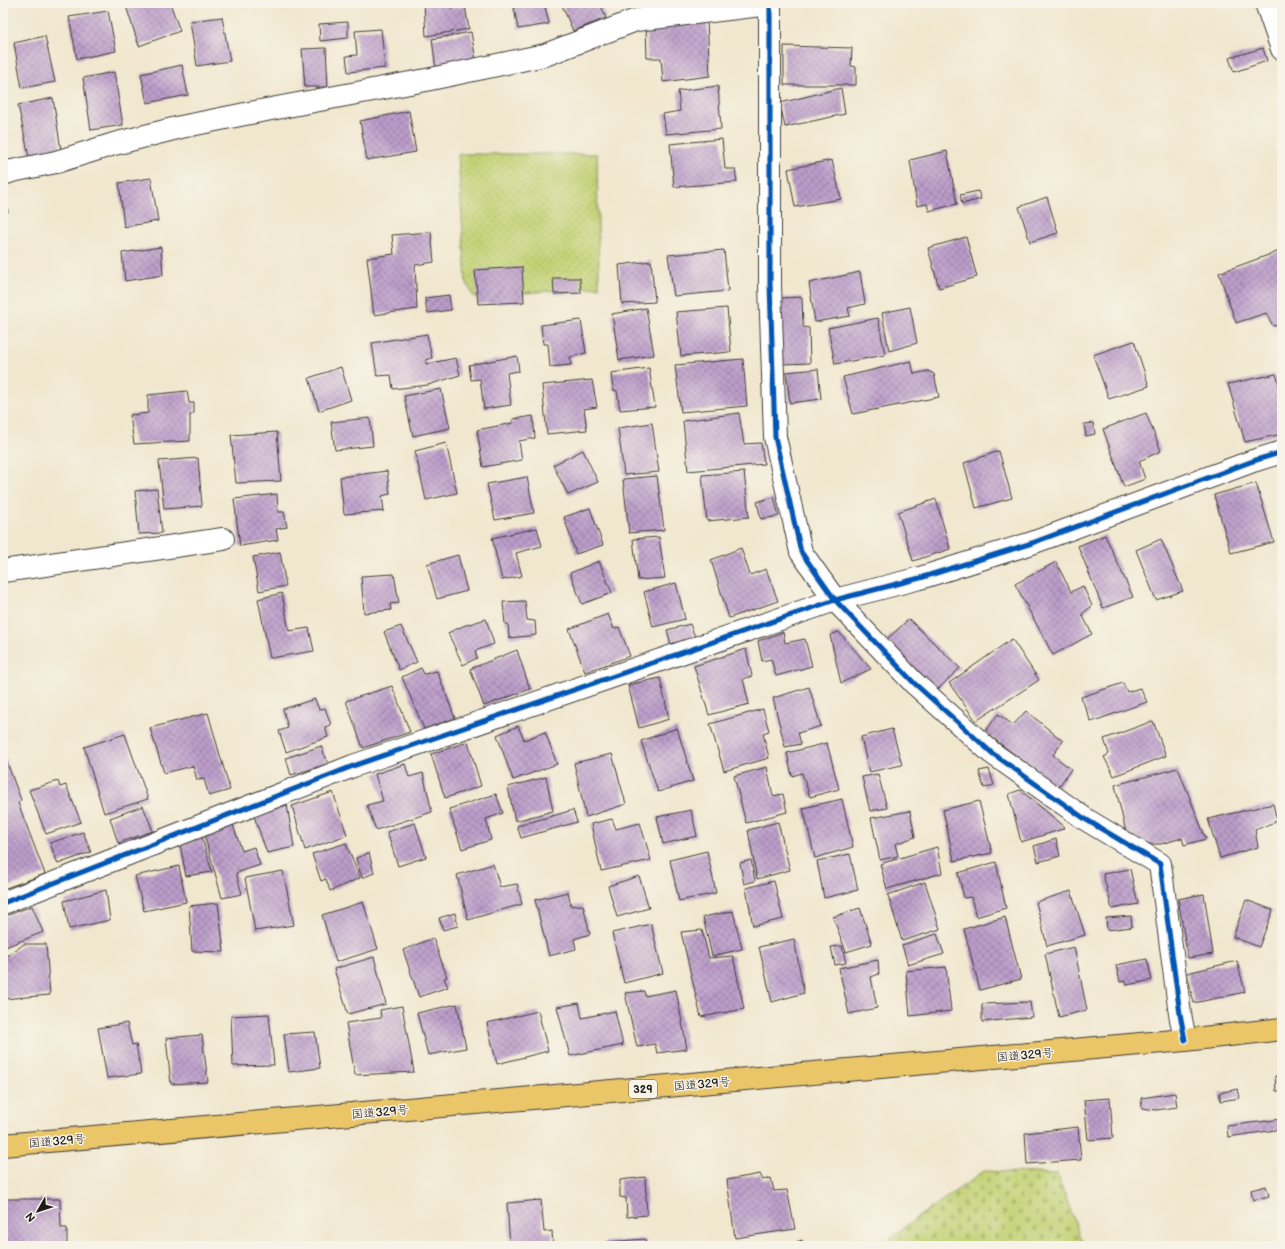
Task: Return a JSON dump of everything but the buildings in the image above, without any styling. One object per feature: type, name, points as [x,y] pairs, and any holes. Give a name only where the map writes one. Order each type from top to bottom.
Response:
[{"type":"highway","name":"国道329号","points":[[3,1145],[1185,1040],[1282,1029]]},
{"type":"street","points":[[1266,3],[1282,48]]},
{"type":"street","points":[[3,174],[56,162],[114,144],[181,127],[250,112],[426,80],[545,55],[636,20],[770,4],[770,284],[775,437],[801,552],[836,600],[914,682],[992,753],[1085,819],[1160,864],[1180,1014],[1185,1040]]},
{"type":"street","points":[[3,903],[353,766],[836,600],[920,578],[1032,544],[1252,461],[1282,452]]},
{"type":"street","points":[[3,571],[223,539]]},
{"type":"green space","points":[[458,154],[597,154],[599,287],[474,297],[466,282]]},
{"type":"green space","points":[[984,1171],[1057,1174],[1084,1246],[882,1246],[903,1228]]},
{"type":"cycle path","points":[[770,3],[770,284],[775,437],[801,552],[835,600],[914,683],[992,753],[1085,819],[1160,864],[1180,1014],[1185,1040]]},
{"type":"cycle path","points":[[3,903],[353,766],[835,600],[920,578],[1032,543],[1253,461],[1282,452]]}]
